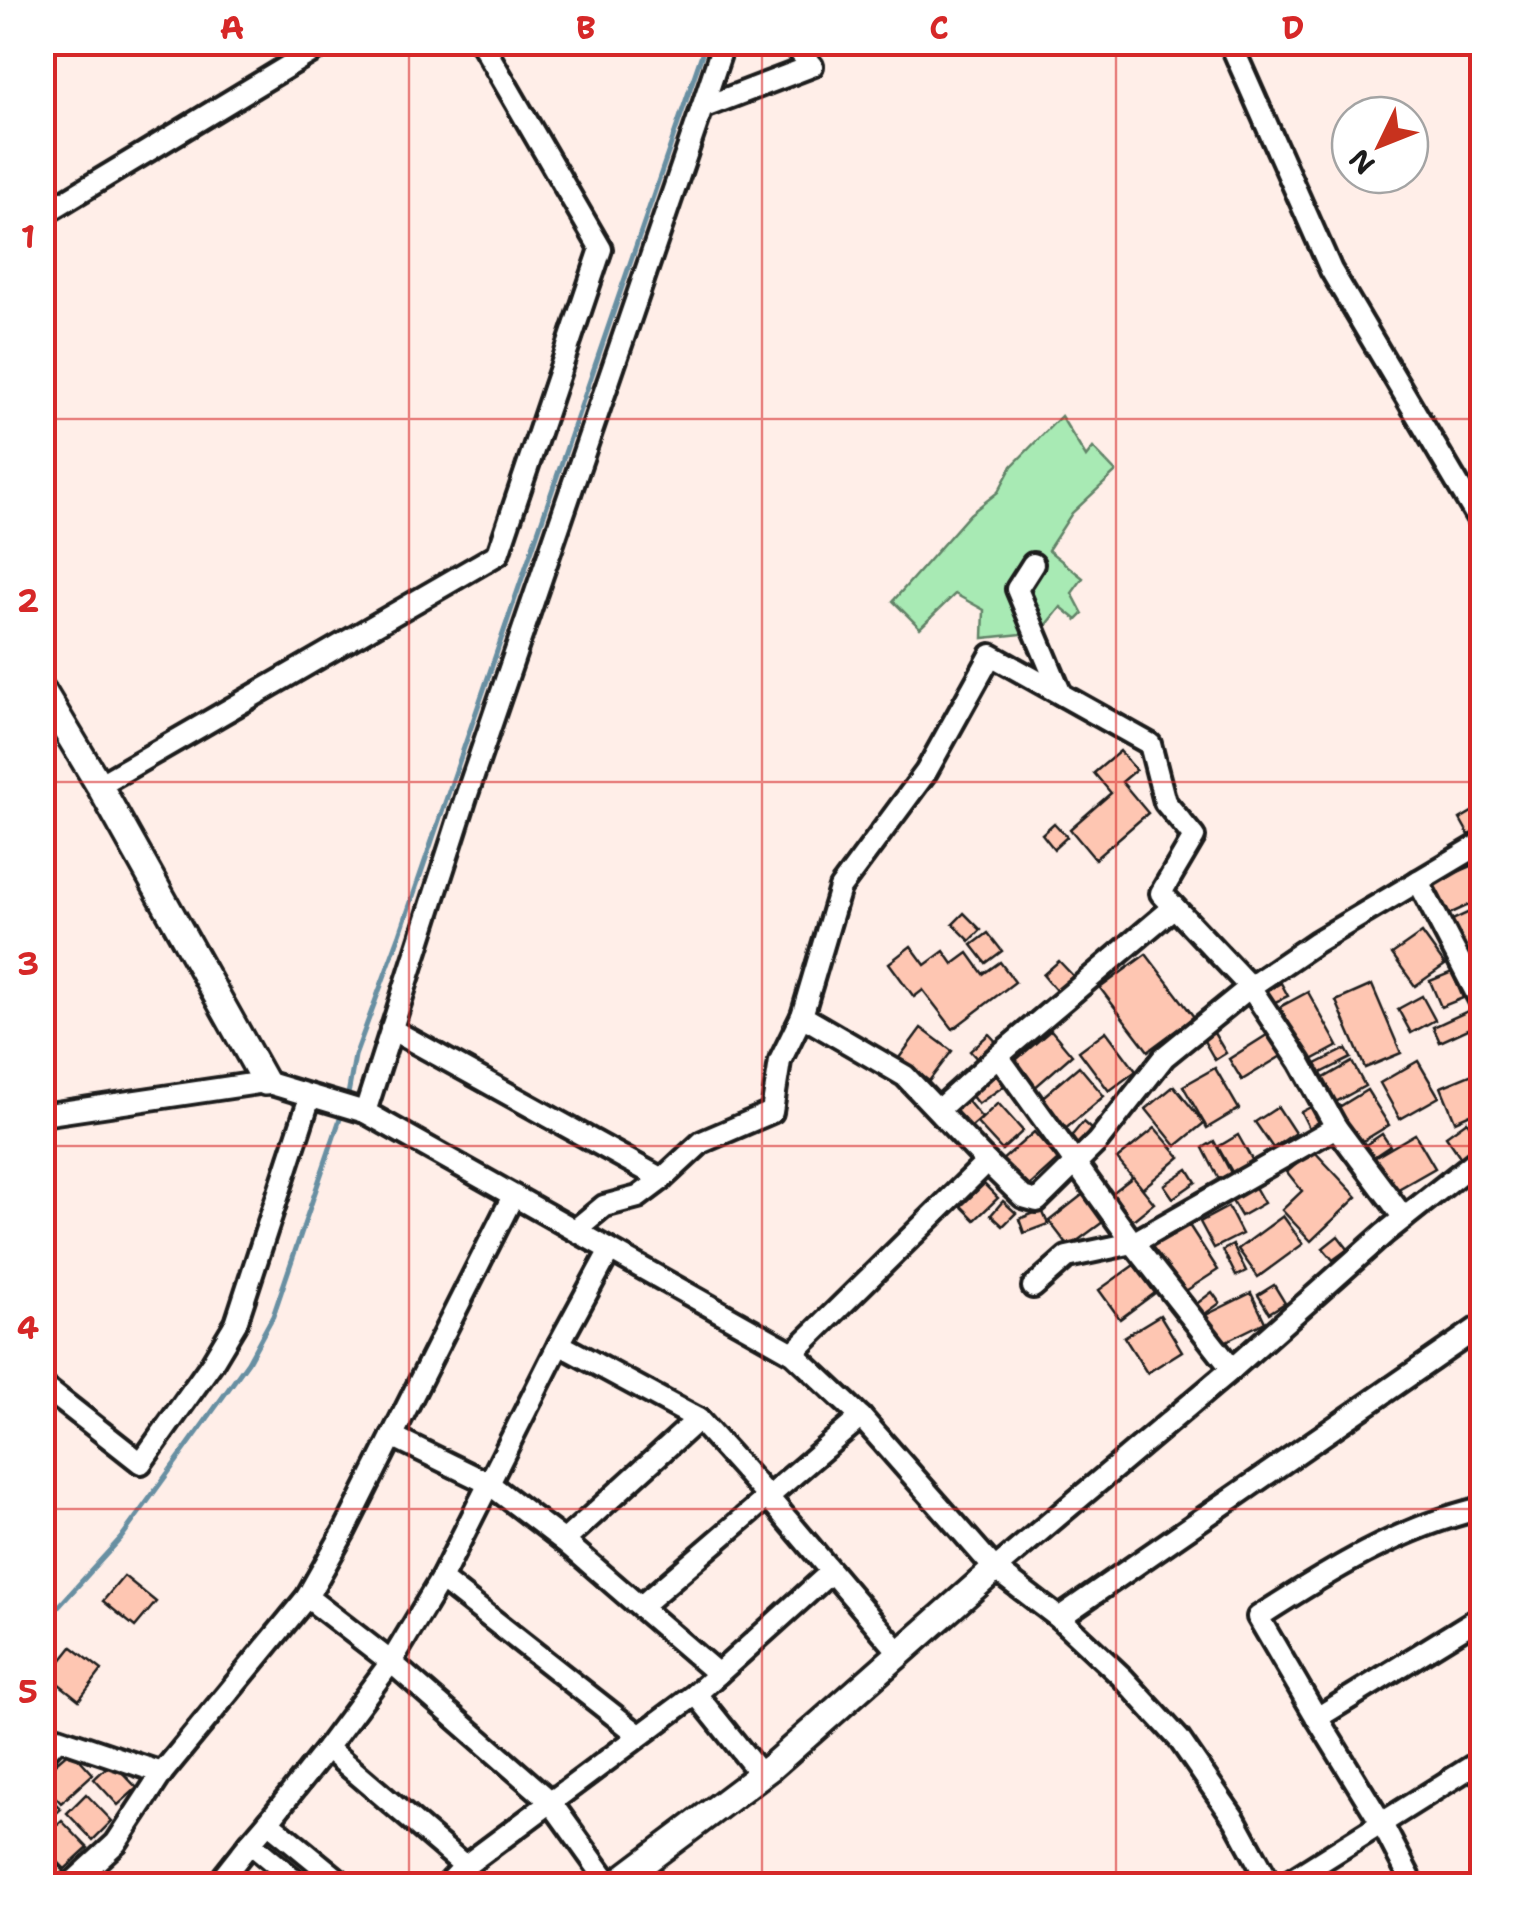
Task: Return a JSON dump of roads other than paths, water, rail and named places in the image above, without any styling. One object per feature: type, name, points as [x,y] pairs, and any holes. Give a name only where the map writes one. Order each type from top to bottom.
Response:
[{"type":"street","points":[[42,215],[328,42]]},
{"type":"street","points":[[100,785],[498,554],[601,249],[481,42]]},
{"type":"street","points":[[365,1112],[468,794],[724,42]]},
{"type":"street","points":[[702,108],[812,66],[791,42]]},
{"type":"street","points":[[1230,42],[1330,270],[1482,525]]},
{"type":"street","points":[[1032,564],[1017,589],[1061,694]]},
{"type":"street","points":[[575,1230],[604,1206],[638,1198],[702,1142],[772,1112],[780,1061],[802,1016],[840,888],[926,772],[991,655],[1150,744],[1165,802],[1194,838],[1161,893],[1250,987],[1300,1062],[1336,1126],[1404,1218]]},
{"type":"street","points":[[42,690],[100,785],[264,1082]]},
{"type":"street","points":[[802,1016],[905,1076],[986,1162],[1023,1197],[1037,1201],[1097,1142],[1164,1057],[1250,987],[1316,942],[1482,843]]},
{"type":"street","points":[[1418,881],[1482,1004]]},
{"type":"street","points":[[938,1110],[1174,907]]},
{"type":"street","points":[[391,1029],[662,1179]]},
{"type":"street","points":[[998,1056],[1133,1243],[1232,1369]]},
{"type":"street","points":[[42,1115],[264,1082],[365,1112],[794,1352],[861,1417],[995,1570],[1059,1618],[1123,1678],[1179,1739],[1236,1820],[1271,1886]]},
{"type":"street","points":[[42,1385],[141,1462],[212,1363],[236,1322],[310,1097]]},
{"type":"street","points":[[1033,1286],[1066,1257],[1133,1243],[1336,1126]]},
{"type":"street","points":[[307,1597],[391,1662],[550,1801],[612,1886],[761,1775],[1296,1310],[1482,1156]]},
{"type":"street","points":[[794,1352],[986,1162]]},
{"type":"street","points":[[69,1886],[116,1843],[162,1772],[307,1597],[514,1196]]},
{"type":"street","points":[[216,1886],[391,1662],[442,1579],[488,1482],[610,1250]]},
{"type":"street","points":[[1059,1618],[1482,1326]]},
{"type":"street","points":[[559,1344],[698,1419],[900,1653]]},
{"type":"street","points":[[640,1607],[861,1417]]},
{"type":"street","points":[[564,1541],[698,1419]]},
{"type":"street","points":[[392,1436],[488,1482],[564,1541],[718,1674]]},
{"type":"street","points":[[1414,1886],[1382,1824],[1258,1617],[1343,1562],[1442,1517],[1482,1508]]},
{"type":"street","points":[[446,1886],[550,1801],[696,1694],[831,1572]]},
{"type":"street","points":[[442,1579],[639,1735]]},
{"type":"street","points":[[1317,1718],[1482,1616]]},
{"type":"street","points":[[696,1694],[761,1775]]},
{"type":"street","points":[[42,1756],[58,1738],[162,1772]]},
{"type":"street","points":[[327,1748],[466,1866]]},
{"type":"street","points":[[1282,1886],[1482,1760]]},
{"type":"street","points":[[268,1822],[346,1886]]},
{"type":"street","points":[[250,1842],[302,1886]]},
{"type":"waterway","points":[[347,1100],[355,1056],[706,42]]},
{"type":"waterway","points":[[42,1625],[121,1538],[248,1362],[273,1316],[343,1110]]}]
